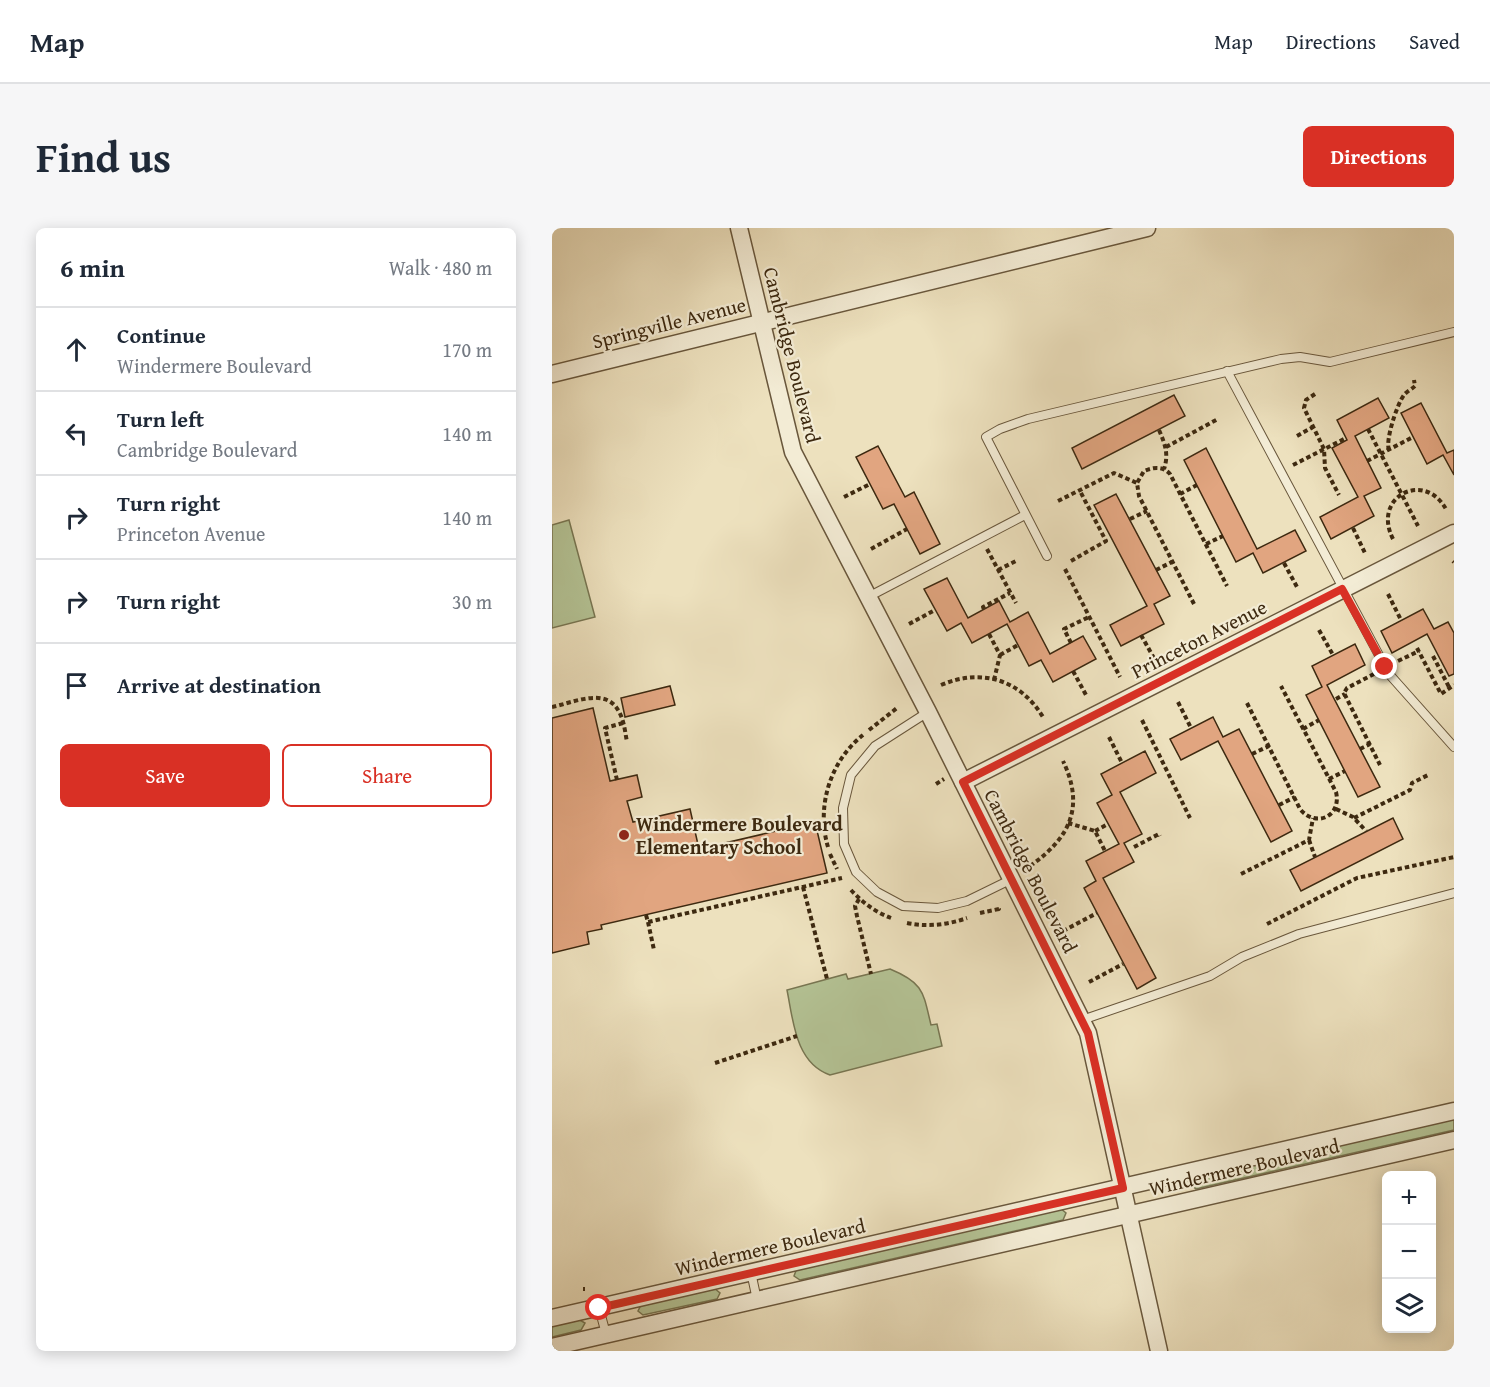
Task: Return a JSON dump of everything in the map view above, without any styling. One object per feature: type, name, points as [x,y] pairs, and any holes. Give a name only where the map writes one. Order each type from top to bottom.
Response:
[{"type":"street","name":"Cambridge Boulevard","points":[[739,228],[793,452],[928,712],[1088,1033],[1159,1351]]},
{"type":"street","name":"Springville Avenue","points":[[552,374],[1147,228]]},
{"type":"street","name":"Princeton Avenue","points":[[963,782],[1454,533]]},
{"type":"street","name":"Windermere Boulevard","points":[[552,1318],[1454,1111]]},
{"type":"street","name":"Windermere Boulevard","points":[[552,1347],[1454,1140]]},
{"type":"lane","points":[[1047,556],[986,437],[1000,429],[1028,420],[1281,359],[1300,357],[1330,362],[1454,332]]},
{"type":"lane","points":[[1227,371],[1389,674],[1454,747]]},
{"type":"lane","points":[[868,597],[1026,514]]},
{"type":"lane","points":[[928,712],[875,746],[851,775],[843,808],[844,844],[856,872],[877,892],[903,906],[938,908],[968,901],[1012,879]]},
{"type":"lane","points":[[1082,1020],[1210,976],[1242,957],[1299,934],[1454,893]]},
{"type":"lane","points":[[751,1272],[757,1300]]},
{"type":"lane","points":[[599,1308],[606,1334]]},
{"type":"path","points":[[1389,450],[1387,445],[1389,433],[1404,395],[1415,386],[1414,380]]},
{"type":"path","points":[[1315,394],[1309,396],[1304,408],[1324,449],[1325,468],[1339,495]]},
{"type":"path","points":[[1166,447],[1218,419]]},
{"type":"path","points":[[1297,436],[1313,428]]},
{"type":"path","points":[[1368,429],[1418,526]]},
{"type":"path","points":[[1159,430],[1166,447],[1167,458],[1164,469]]},
{"type":"path","points":[[1367,461],[1413,437]]},
{"type":"path","points":[[1292,470],[1294,464],[1346,438]]},
{"type":"path","points":[[1194,604],[1139,496],[1137,483],[1144,471],[1159,467],[1170,474],[1227,586]]},
{"type":"path","points":[[1058,501],[1114,473],[1137,483]]},
{"type":"path","points":[[844,497],[870,484]]},
{"type":"path","points":[[1180,494],[1197,485]]},
{"type":"path","points":[[1393,539],[1386,523],[1388,513],[1391,504],[1402,495],[1416,490],[1428,491],[1439,497],[1447,511]]},
{"type":"path","points":[[1071,561],[1106,541],[1080,491]]},
{"type":"path","points":[[1130,519],[1147,511]]},
{"type":"path","points":[[1353,528],[1365,553]]},
{"type":"path","points":[[871,549],[907,529]]},
{"type":"path","points":[[1206,544],[1223,536]]},
{"type":"path","points":[[987,549],[1016,603]]},
{"type":"path","points":[[998,570],[1018,560]]},
{"type":"path","points":[[1156,570],[1172,562]]},
{"type":"path","points":[[1284,563],[1297,587]]},
{"type":"path","points":[[1065,570],[1120,677]]},
{"type":"path","points":[[984,609],[983,607],[1010,593]]},
{"type":"path","points":[[1388,594],[1401,620]]},
{"type":"path","points":[[909,624],[935,610]]},
{"type":"path","points":[[1071,643],[1064,629],[1089,617]]},
{"type":"path","points":[[1319,630],[1333,656]]},
{"type":"path","points":[[989,633],[1000,655],[994,680]]},
{"type":"path","points":[[1141,635],[1155,660]]},
{"type":"path","points":[[1000,655],[1018,645]]},
{"type":"path","points":[[1395,662],[1418,650],[1441,694],[1454,685]]},
{"type":"path","points":[[1433,656],[1450,689]]},
{"type":"path","points":[[1073,671],[1086,695]]},
{"type":"path","points":[[1336,699],[1345,694],[1347,688],[1377,673]]},
{"type":"path","points":[[941,686],[961,678],[973,677],[1008,684],[1029,698],[1042,717]]},
{"type":"path","points":[[1248,703],[1305,815],[1313,818],[1329,816],[1336,809],[1338,802],[1329,779],[1281,686]]},
{"type":"path","points":[[1345,694],[1380,765]]},
{"type":"path","points":[[552,707],[602,698],[615,705],[627,742]]},
{"type":"path","points":[[1178,702],[1191,728]]},
{"type":"path","points":[[897,708],[859,739],[846,754],[826,791],[823,808],[824,832],[832,861],[859,899],[880,914],[920,925],[940,925],[999,909],[998,907]]},
{"type":"path","points":[[1142,720],[1190,818]]},
{"type":"path","points":[[1303,729],[1319,720]]},
{"type":"path","points":[[617,780],[605,728],[622,723]]},
{"type":"path","points":[[1109,737],[1122,763]]},
{"type":"path","points":[[1360,748],[1370,744]]},
{"type":"path","points":[[1252,754],[1269,746]]},
{"type":"path","points":[[1030,866],[1057,843],[1071,815],[1074,790],[1071,777],[1063,761]]},
{"type":"path","points":[[1329,779],[1345,771]]},
{"type":"path","points":[[1354,818],[1410,790],[1412,783],[1428,775]]},
{"type":"path","points":[[1279,805],[1295,797]]},
{"type":"path","points":[[1336,809],[1348,813],[1366,831]]},
{"type":"path","points":[[1313,818],[1309,840],[1315,857]]},
{"type":"path","points":[[1068,823],[1095,831],[1108,824]]},
{"type":"path","points":[[1095,831],[1105,851]]},
{"type":"path","points":[[1134,847],[1159,834],[1160,836]]},
{"type":"path","points":[[1241,874],[1309,840]]},
{"type":"path","points":[[1267,924],[1357,878],[1454,857]]},
{"type":"path","points":[[648,922],[842,878]]},
{"type":"path","points":[[803,887],[827,979]]},
{"type":"path","points":[[859,899],[855,906],[871,974]]},
{"type":"path","points":[[1063,931],[1097,913]]},
{"type":"path","points":[[646,915],[654,950]]},
{"type":"path","points":[[1089,982],[1124,964]]},
{"type":"path","points":[[715,1064],[797,1036]]},
{"type":"green space","points":[[569,520],[595,617],[552,628],[552,525]]},
{"type":"green space","points":[[890,969],[916,984],[926,1004],[931,1025],[937,1024],[942,1046],[830,1075],[818,1069],[809,1061],[798,1039],[787,990],[846,974],[848,979]]},
{"type":"green space","points":[[1454,1118],[1454,1130],[1196,1189],[1190,1184],[1193,1177]]},
{"type":"green space","points":[[1060,1208],[1066,1213],[1063,1220],[800,1280],[794,1276],[797,1268]]},
{"type":"green space","points":[[714,1288],[720,1293],[717,1299],[643,1315],[638,1311],[641,1305]]},
{"type":"green space","points":[[578,1319],[585,1323],[581,1330],[552,1337],[552,1325]]},
{"type":"building","points":[[1174,395],[1185,416],[1082,469],[1072,448]]},
{"type":"building","points":[[1378,398],[1389,418],[1355,436],[1381,488],[1364,496],[1374,516],[1331,539],[1320,517],[1358,497],[1332,448],[1347,440],[1337,420]]},
{"type":"building","points":[[1421,403],[1447,453],[1454,450],[1454,475],[1443,455],[1427,464],[1401,413]]},
{"type":"building","points":[[878,446],[905,497],[914,492],[940,544],[920,554],[894,504],[883,509],[856,457]]},
{"type":"building","points":[[1206,448],[1257,549],[1295,530],[1306,551],[1263,573],[1253,553],[1236,562],[1184,460]]},
{"type":"building","points":[[1116,494],[1170,596],[1154,604],[1164,624],[1121,646],[1110,625],[1147,606],[1094,505]]},
{"type":"building","points":[[947,578],[968,618],[999,601],[1010,622],[1028,612],[1050,654],[1083,636],[1096,659],[1053,682],[1041,660],[1029,666],[1007,624],[972,643],[961,623],[947,631],[924,589]]},
{"type":"building","points":[[1423,609],[1434,629],[1448,622],[1454,633],[1454,674],[1449,676],[1427,634],[1392,653],[1381,631]]},
{"type":"building","points":[[1355,644],[1365,665],[1327,685],[1380,787],[1358,797],[1306,695],[1322,687],[1312,666]]},
{"type":"building","points":[[670,686],[675,705],[625,717],[621,698]]},
{"type":"building","name":"Windermere Boulevard Elementary School","points":[[593,708],[610,781],[637,775],[642,797],[627,801],[633,822],[690,809],[699,849],[815,822],[827,873],[601,925],[602,929],[587,932],[589,944],[552,953],[552,718]]},
{"type":"building","points":[[1213,717],[1223,737],[1239,729],[1292,831],[1271,842],[1218,741],[1181,760],[1170,739]]},
{"type":"building","points":[[1145,751],[1156,773],[1120,792],[1142,834],[1124,843],[1134,862],[1103,878],[1156,978],[1137,989],[1084,888],[1096,881],[1086,861],[1119,844],[1097,803],[1112,795],[1101,774]]},
{"type":"building","points":[[1393,818],[1403,839],[1301,891],[1290,870]]},
{"type":"place","name":"Windermere Boulevard Elementary School","points":[[624,835]]},
{"type":"route","points":[[599,1308],[1123,1188],[1088,1033],[963,782],[1342,589],[1385,667]]}]
